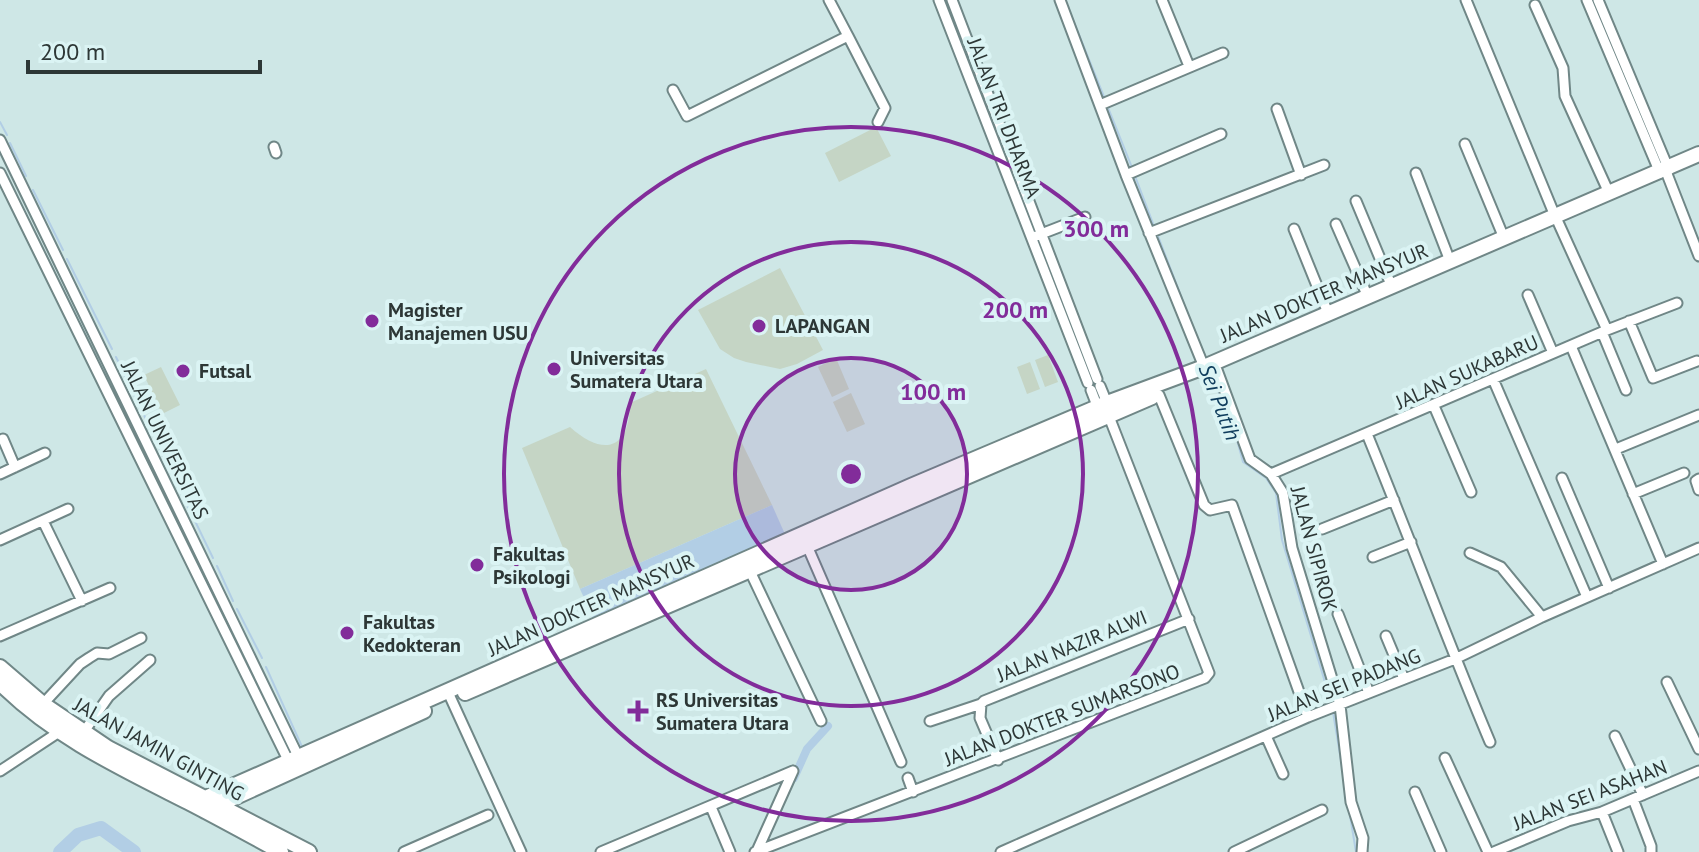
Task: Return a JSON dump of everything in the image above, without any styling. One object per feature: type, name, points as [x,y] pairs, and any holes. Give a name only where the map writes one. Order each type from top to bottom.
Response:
[{"type":"main road","name":"JALAN DOKTER MANSYUR","points":[[204,804],[233,785],[293,758],[449,695],[1104,408],[1210,369],[1665,173],[1699,154]]},
{"type":"main road","name":"JALAN DOKTER MANSYUR","points":[[1104,408],[1159,395],[1328,313],[1504,238],[1557,219],[1609,193],[1699,161]]},
{"type":"main road","name":"JALAN JAMIN GINTING","points":[[0,667],[83,733],[183,787],[204,804],[281,852]]},
{"type":"main road","name":"JALAN JAMIN GINTING","points":[[3,690],[59,732],[102,759],[250,822],[309,852]]},
{"type":"main road","name":"JALAN DOKTER MANSYUR","points":[[204,804],[249,791],[449,695]]},
{"type":"main road","points":[[183,787],[233,785]]},
{"type":"main road","points":[[249,791],[250,822]]},
{"type":"street","points":[[829,0],[885,108],[878,122]]},
{"type":"street","name":"JALAN TRI DHARMA","points":[[939,0],[1048,283],[1104,408]]},
{"type":"street","name":"JALAN TRI DHARMA","points":[[952,0],[1059,280],[1094,384]]},
{"type":"street","name":"JALAN SIPIROK","points":[[1060,0],[1248,456],[1271,474],[1283,493],[1292,548],[1335,707],[1351,802],[1363,838],[1362,852]]},
{"type":"street","points":[[1162,0],[1189,66]]},
{"type":"street","points":[[1466,0],[1605,331],[1626,390]]},
{"type":"street","points":[[1587,0],[1597,8],[1699,256]]},
{"type":"street","points":[[1535,5],[1563,68],[1565,96],[1609,193]]},
{"type":"street","points":[[673,90],[687,116],[848,36]]},
{"type":"street","points":[[1104,103],[1223,53]]},
{"type":"street","points":[[1277,109],[1301,175]]},
{"type":"street","points":[[1131,173],[1221,134]]},
{"type":"street","name":"JALAN UNIVERSITAS","points":[[0,140],[227,608],[293,758]]},
{"type":"street","points":[[1465,144],[1504,238]]},
{"type":"street","points":[[1154,231],[1324,165]]},
{"type":"street","name":"JALAN UNIVERSITAS","points":[[0,173],[216,613],[293,758]]},
{"type":"street","points":[[1416,173],[1450,261]]},
{"type":"street","points":[[1356,201],[1392,287]]},
{"type":"street","points":[[20,213],[31,207]]},
{"type":"street","points":[[1030,238],[1085,217]]},
{"type":"street","points":[[1336,224],[1368,297]]},
{"type":"street","points":[[1294,229],[1328,313]]},
{"type":"street","points":[[45,264],[56,258]]},
{"type":"street","points":[[1048,283],[1059,280]]},
{"type":"street","points":[[1528,295],[1553,353]]},
{"type":"street","points":[[66,306],[77,302]]},
{"type":"street","name":"JALAN SUKABARU","points":[[1271,474],[1677,303]]},
{"type":"street","points":[[1629,321],[1653,378],[1697,361]]},
{"type":"street","points":[[1571,346],[1663,564]]},
{"type":"street","points":[[93,361],[104,356]]},
{"type":"street","points":[[1493,379],[1587,597]]},
{"type":"street","points":[[1159,395],[1204,505],[1210,510],[1232,505],[1308,717]]},
{"type":"street","points":[[1434,406],[1471,492]]},
{"type":"street","name":"JALAN DOKTER SUMARSONO","points":[[756,852],[1205,678],[1209,671],[1104,408]]},
{"type":"street","points":[[1616,449],[1699,415]]},
{"type":"street","points":[[1367,434],[1490,742]]},
{"type":"street","points":[[3,439],[15,467]]},
{"type":"street","points":[[0,474],[45,453]]},
{"type":"street","points":[[1633,494],[1684,473]]},
{"type":"street","points":[[1562,478],[1609,588]]},
{"type":"street","points":[[1699,479],[1696,481],[1699,490]]},
{"type":"street","points":[[1322,529],[1394,500]]},
{"type":"street","points":[[0,540],[68,509]]},
{"type":"street","points":[[170,518],[181,513]]},
{"type":"street","points":[[43,521],[82,601]]},
{"type":"street","points":[[1373,557],[1411,542]]},
{"type":"street","points":[[798,543],[901,762]]},
{"type":"street","name":"JALAN SEI PADANG","points":[[1001,852],[1308,717],[1455,659],[1699,548]]},
{"type":"street","points":[[1470,553],[1501,567],[1542,617]]},
{"type":"street","points":[[747,566],[821,721]]},
{"type":"street","points":[[0,636],[110,588]]},
{"type":"street","points":[[216,613],[227,608]]},
{"type":"street","points":[[1338,614],[1369,693]]},
{"type":"street","name":"JALAN NAZIR ALWI","points":[[998,760],[980,718],[981,704],[988,698],[1189,619]]},
{"type":"street","points":[[1386,636],[1404,679]]},
{"type":"street","points":[[43,704],[80,664],[97,653],[109,654],[141,638]]},
{"type":"street","points":[[83,733],[109,696],[150,660]]},
{"type":"street","points":[[1667,682],[1699,749]]},
{"type":"street","points":[[449,695],[521,852]]},
{"type":"street","points":[[930,721],[981,704]]},
{"type":"street","points":[[0,771],[59,732]]},
{"type":"street","points":[[1266,736],[1283,774]]},
{"type":"street","points":[[1615,736],[1643,795]]},
{"type":"street","points":[[1445,758],[1488,852]]},
{"type":"street","points":[[601,852],[793,771],[756,852]]},
{"type":"street","name":"JALAN SEI ASAHAN","points":[[1494,852],[1568,821],[1602,812],[1699,771]]},
{"type":"street","points":[[908,778],[913,792]]},
{"type":"street","points":[[1415,792],[1441,852]]},
{"type":"street","points":[[1633,799],[1651,852]]},
{"type":"street","points":[[711,807],[730,852]]},
{"type":"street","points":[[1234,852],[1322,810]]},
{"type":"street","points":[[1602,812],[1618,852]]},
{"type":"street","points":[[404,852],[488,815]]},
{"type":"green space","points":[[876,127],[891,156],[839,182],[825,153]]},
{"type":"green space","name":"LAPANGAN","points":[[780,268],[823,350],[780,369],[734,358],[720,349],[698,310]]},
{"type":"green space","points":[[1048,355],[1058,382],[1045,387],[1035,360]]},
{"type":"green space","points":[[836,358],[849,389],[832,397],[818,367]]},
{"type":"green space","points":[[1030,362],[1040,389],[1027,394],[1017,367]]},
{"type":"green space","points":[[161,367],[180,405],[162,414],[144,375]]},
{"type":"green space","points":[[706,369],[772,505],[580,589],[522,448],[570,427],[593,443],[612,444],[625,431],[630,403]]},
{"type":"green space","points":[[851,393],[865,424],[847,432],[833,402]]},
{"type":"water","points":[[772,505],[788,541],[596,625],[580,589]]},
{"type":"waterway","name":"Sei Putih","points":[[1065,0],[1105,99]]},
{"type":"waterway","name":"Sei Putih","points":[[1107,105],[1133,170]]},
{"type":"waterway","points":[[0,122],[7,135]]},
{"type":"waterway","points":[[10,143],[26,176]]},
{"type":"waterway","name":"Sei Putih","points":[[1135,176],[1154,226]]},
{"type":"waterway","points":[[33,190],[63,250]]},
{"type":"waterway","name":"Sei Putih","points":[[1158,236],[1197,338]]},
{"type":"waterway","points":[[67,259],[112,349]]},
{"type":"waterway","points":[[116,357],[157,442]]},
{"type":"waterway","name":"Sei Putih","points":[[1209,370],[1232,423]]},
{"type":"waterway","name":"Sei Putih","points":[[1234,429],[1243,462],[1266,478],[1276,493],[1282,540],[1331,702]]},
{"type":"waterway","points":[[160,449],[213,558]]},
{"type":"waterway","points":[[217,566],[233,601]]},
{"type":"waterway","points":[[237,609],[262,658]]},
{"type":"waterway","points":[[266,667],[303,749]]},
{"type":"waterway","name":"Sei Putih","points":[[1333,712],[1356,852]]},
{"type":"waterway","points":[[794,778],[807,749],[828,726]]},
{"type":"waterway","points":[[60,852],[78,835],[101,828],[134,852]]},
{"type":"place","name":"Magister Manajemen USU","points":[[372,321]]},
{"type":"place","name":"LAPANGAN","points":[[759,326]]},
{"type":"place","name":"Universitas Sumatera Utara","points":[[554,369]]},
{"type":"place","name":"Futsal","points":[[183,371]]},
{"type":"place","name":"Fakultas Psikologi","points":[[477,565]]},
{"type":"place","name":"Fakultas Kedokteran","points":[[347,633]]},
{"type":"place","name":"RS Universitas Sumatera Utara","points":[[638,711]]}]
